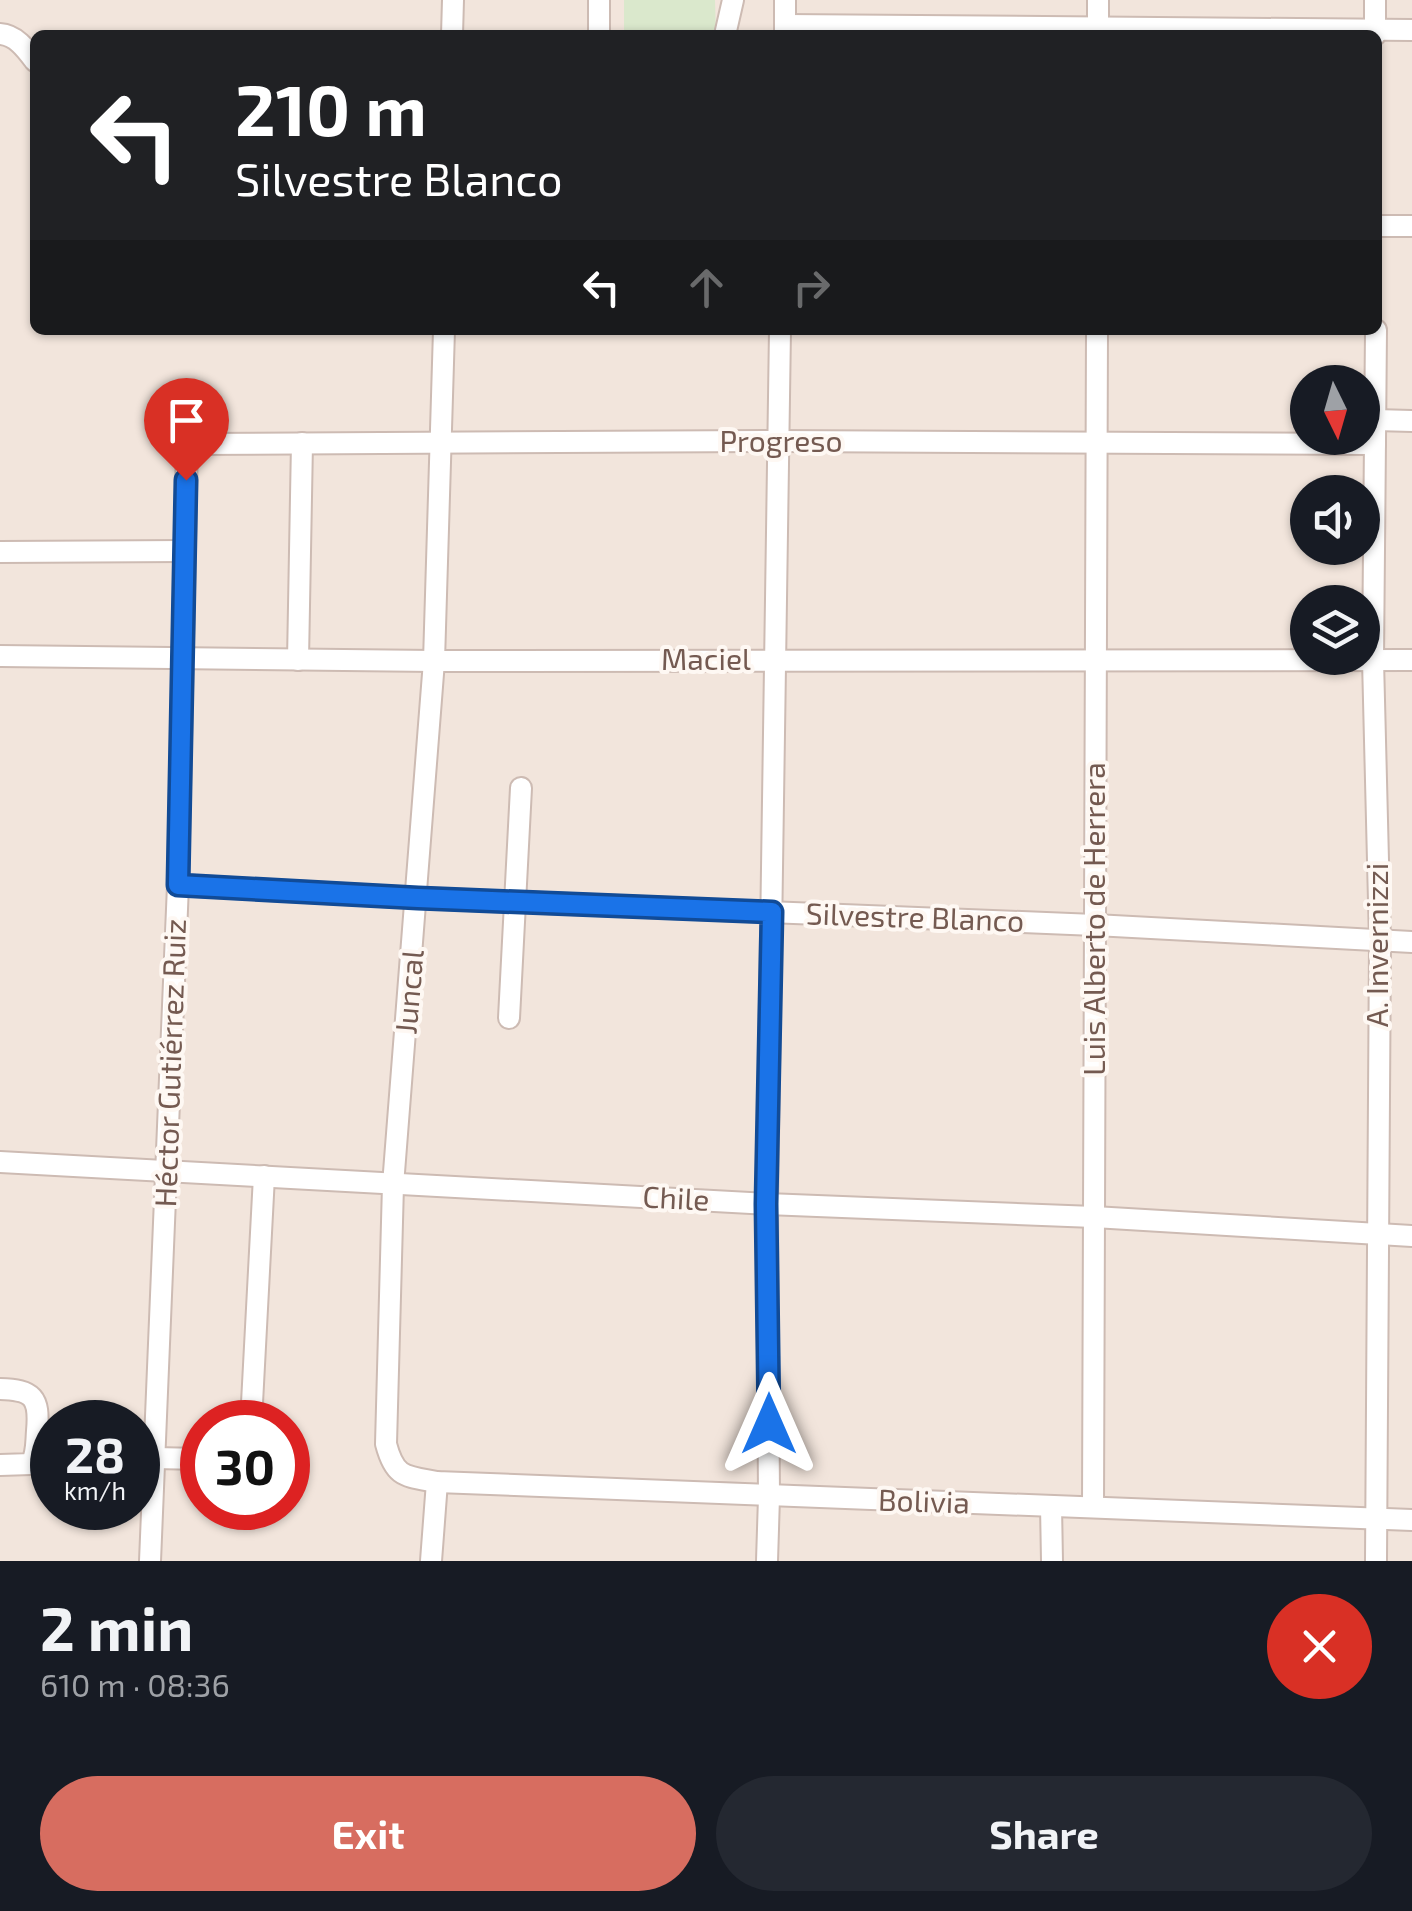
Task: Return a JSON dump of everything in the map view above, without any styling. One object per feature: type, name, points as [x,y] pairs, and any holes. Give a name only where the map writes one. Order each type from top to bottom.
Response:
[{"type":"street","points":[[452,30],[454,0]]},
{"type":"street","points":[[599,0],[599,30]]},
{"type":"street","points":[[726,30],[733,0]]},
{"type":"street","points":[[785,30],[786,0]]},
{"type":"street","points":[[1098,0],[1098,30]]},
{"type":"street","points":[[1374,30],[1375,0]]},
{"type":"street","points":[[1382,32],[1412,30]]},
{"type":"street","points":[[0,34],[7,34],[30,55]]},
{"type":"street","points":[[1382,226],[1412,226]]},
{"type":"street","name":"Juncal","points":[[437,1482],[404,1476],[392,1464],[386,1444],[393,1185],[434,661],[444,335]]},
{"type":"street","points":[[766,1561],[770,1497],[766,1204],[780,335]]},
{"type":"street","name":"Luis Alberto de Herrera","points":[[1093,1508],[1097,335]]},
{"type":"street","name":"A. Invernizzi","points":[[1376,335],[1376,365]]},
{"type":"street","points":[[1380,420],[1412,421]]},
{"type":"street","points":[[298,660],[302,443]]},
{"type":"street","name":"Progreso","points":[[187,444],[1290,443]]},
{"type":"street","name":"Héctor Gutiérrez Ruiz","points":[[157,1400],[178,885],[187,444]]},
{"type":"street","name":"A. Invernizzi","points":[[1374,585],[1375,455]]},
{"type":"street","points":[[0,552],[184,551]]},
{"type":"street","name":"Maciel","points":[[0,656],[434,661],[1290,659]]},
{"type":"street","name":"Maciel","points":[[1380,660],[1412,660]]},
{"type":"street","name":"A. Invernizzi","points":[[1373,675],[1380,941],[1376,1561]]},
{"type":"street","points":[[509,1018],[521,788]]},
{"type":"street","name":"Silvestre Blanco","points":[[178,885],[1412,942]]},
{"type":"street","name":"Chile","points":[[0,1162],[766,1204],[1094,1216],[1412,1236]]},
{"type":"street","points":[[252,1400],[264,1176]]},
{"type":"street","points":[[0,1389],[23,1390],[35,1400],[38,1413],[31,1464],[0,1465]]},
{"type":"street","points":[[431,1561],[437,1482]]},
{"type":"street","name":"Bolivia","points":[[437,1482],[1412,1520]]},
{"type":"street","points":[[1051,1506],[1052,1561]]},
{"type":"street","name":"Héctor Gutiérrez Ruiz","points":[[150,1561],[151,1530]]},
{"type":"shaded area","points":[[0,0],[1412,0],[1412,1561],[0,1561]]},
{"type":"green space","points":[[624,0],[715,0],[716,30],[624,30]]},
{"type":"route","points":[[186,480],[178,885],[772,912],[766,1204],[769,1424]]}]
